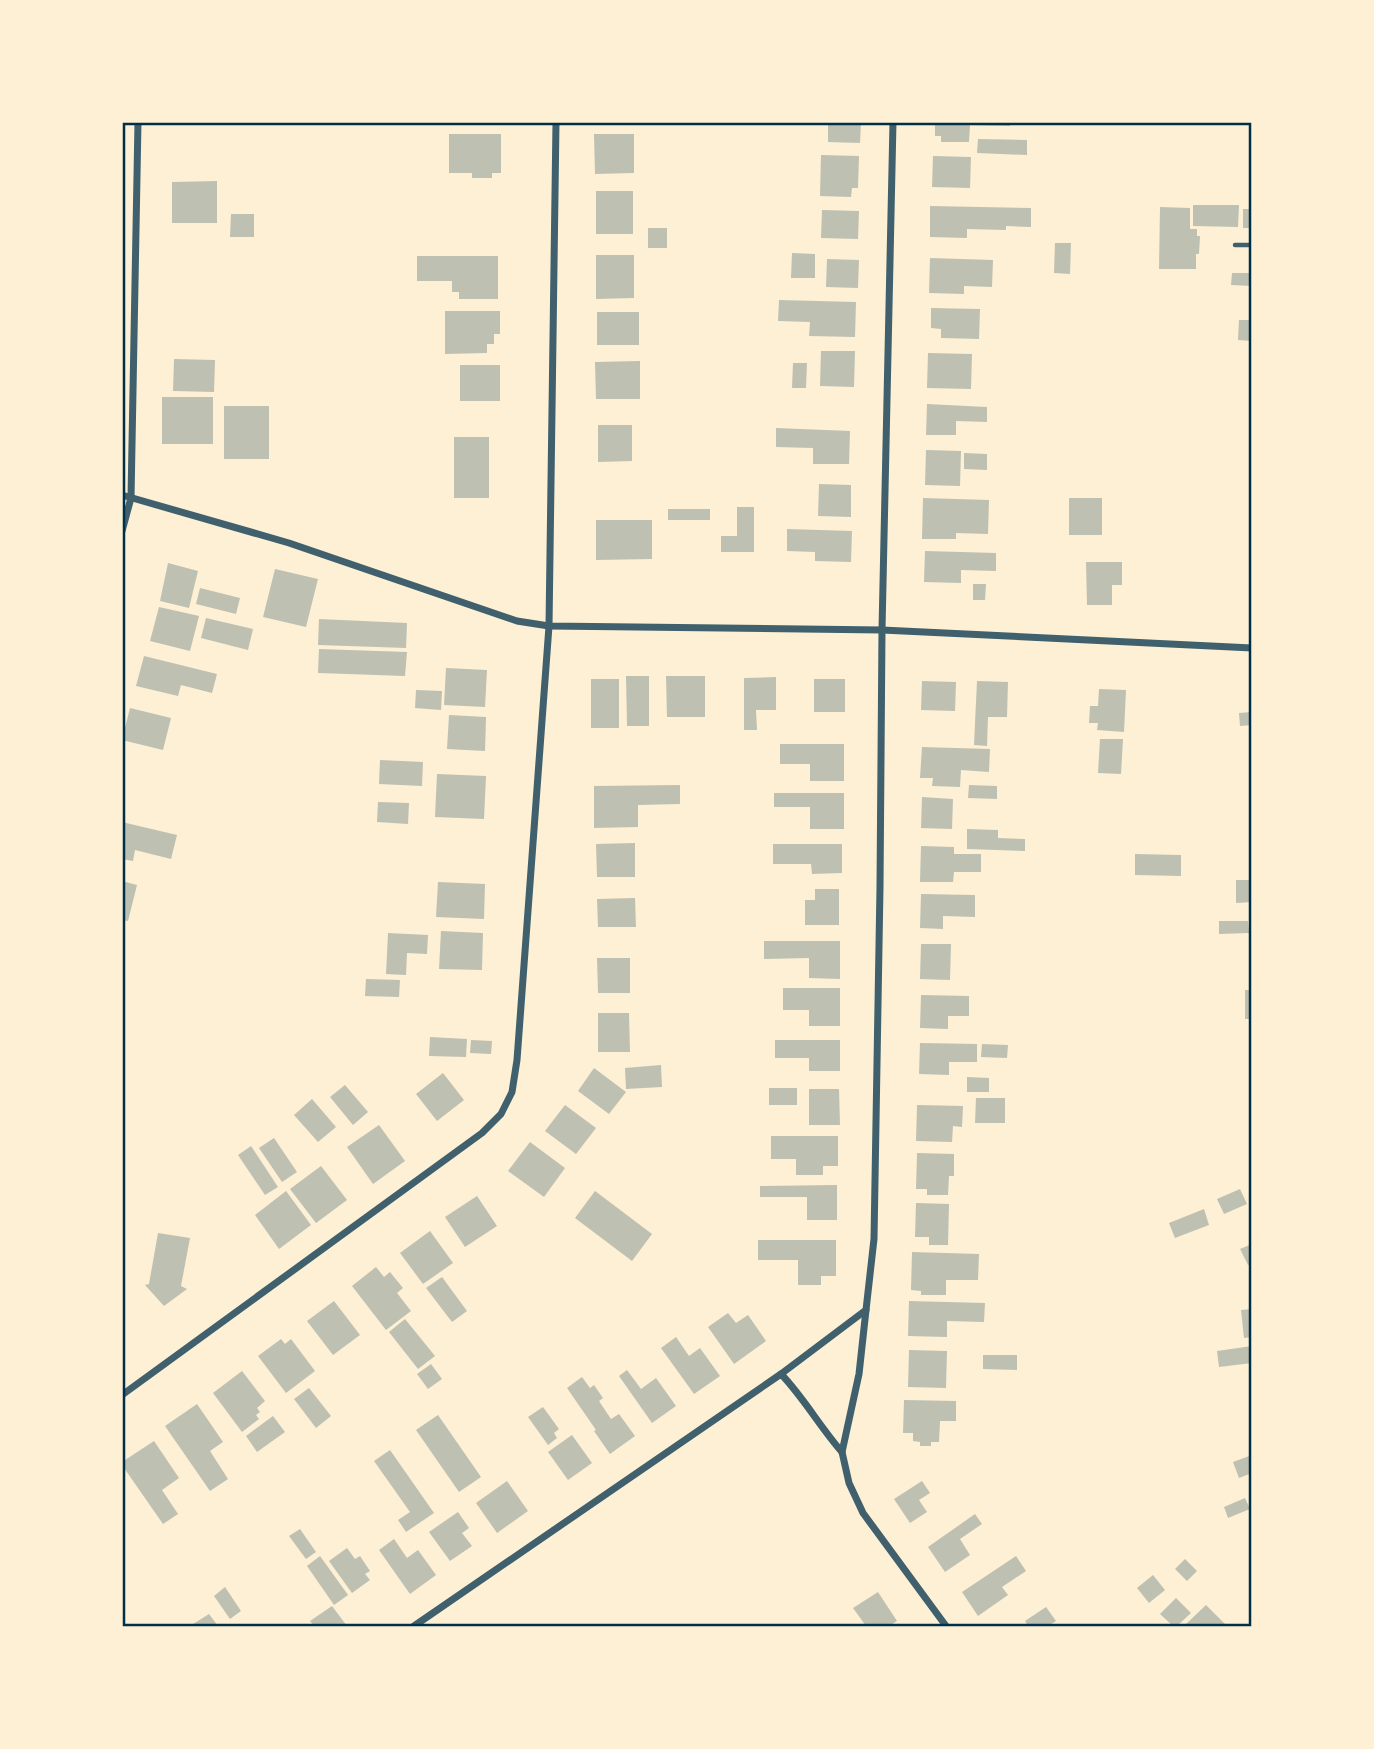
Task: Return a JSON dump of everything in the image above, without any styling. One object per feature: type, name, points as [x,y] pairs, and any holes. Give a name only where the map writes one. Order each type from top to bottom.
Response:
[{"type":"street","points":[[122,531],[127,497],[138,122]]},
{"type":"street","points":[[122,1395],[482,1133],[501,1114],[512,1092],[517,1060],[549,626],[556,122]]},
{"type":"street","points":[[893,122],[882,630],[874,1226],[859,1374],[842,1452],[849,1483],[863,1513],[946,1626]]},
{"type":"street","points":[[127,497],[289,543],[517,621],[549,626],[882,630],[1251,648]]},
{"type":"street","points":[[414,1626],[781,1374],[866,1310]]},
{"type":"street","points":[[781,1374],[797,1390],[842,1452]]},
{"type":"lane","points":[[1235,245],[1251,245]]},
{"type":"building","points":[[828,122],[861,122],[860,143],[828,142]]},
{"type":"building","points":[[935,122],[1010,122],[1010,126],[970,125],[969,142],[941,142],[941,136],[935,136]]},
{"type":"building","points":[[449,134],[501,134],[501,173],[492,173],[492,178],[472,178],[472,173],[449,173]]},
{"type":"building","points":[[594,134],[634,134],[634,173],[595,174]]},
{"type":"building","points":[[978,139],[1027,140],[1027,155],[977,153]]},
{"type":"building","points":[[821,155],[859,156],[858,188],[852,188],[851,197],[820,196]]},
{"type":"building","points":[[933,156],[971,157],[970,188],[932,187]]},
{"type":"building","points":[[217,181],[217,223],[172,223],[172,182]]},
{"type":"building","points":[[596,191],[633,191],[633,234],[596,234]]},
{"type":"building","points":[[1193,205],[1239,205],[1238,227],[1193,226]]},
{"type":"building","points":[[930,206],[1031,208],[1031,227],[1006,226],[1006,230],[967,229],[967,238],[930,237]]},
{"type":"building","points":[[1160,207],[1190,208],[1190,229],[1197,229],[1197,236],[1200,236],[1196,269],[1159,269]]},
{"type":"building","points":[[1243,209],[1252,209],[1252,228],[1243,228]]},
{"type":"building","points":[[822,210],[859,211],[858,239],[821,238]]},
{"type":"building","points":[[231,214],[254,214],[254,237],[230,237]]},
{"type":"building","points":[[648,228],[667,228],[667,248],[648,248]]},
{"type":"building","points":[[1055,243],[1071,243],[1070,274],[1054,273]]},
{"type":"building","points":[[792,253],[815,254],[815,278],[791,278]]},
{"type":"building","points":[[596,255],[634,255],[634,298],[596,299]]},
{"type":"building","points":[[417,256],[498,256],[498,299],[459,299],[459,292],[452,292],[452,281],[417,281]]},
{"type":"building","points":[[930,258],[993,260],[992,287],[964,286],[964,294],[929,293]]},
{"type":"building","points":[[827,259],[859,260],[858,288],[826,287]]},
{"type":"building","points":[[1232,273],[1252,273],[1252,286],[1231,285]]},
{"type":"building","points":[[779,300],[856,302],[855,337],[809,336],[810,322],[778,321]]},
{"type":"building","points":[[931,308],[980,309],[979,339],[941,338],[941,329],[931,328]]},
{"type":"building","points":[[445,311],[500,311],[500,334],[494,334],[494,344],[487,344],[487,353],[445,354]]},
{"type":"building","points":[[597,312],[639,312],[639,345],[597,345]]},
{"type":"building","points":[[1239,320],[1252,320],[1252,341],[1238,340]]},
{"type":"building","points":[[821,351],[855,351],[854,387],[820,386]]},
{"type":"building","points":[[928,353],[972,354],[971,389],[927,388]]},
{"type":"building","points":[[174,359],[215,360],[214,392],[173,391]]},
{"type":"building","points":[[640,361],[640,399],[596,399],[595,362]]},
{"type":"building","points":[[793,363],[807,363],[806,388],[792,388]]},
{"type":"building","points":[[460,365],[500,365],[500,401],[460,401]]},
{"type":"building","points":[[162,397],[213,397],[213,444],[162,444]]},
{"type":"building","points":[[927,404],[987,407],[987,422],[956,421],[956,435],[926,435]]},
{"type":"building","points":[[224,406],[269,406],[269,459],[224,459]]},
{"type":"building","points":[[598,425],[632,425],[632,461],[598,462]]},
{"type":"building","points":[[776,428],[850,431],[849,464],[813,464],[813,448],[776,447]]},
{"type":"building","points":[[454,437],[489,437],[489,498],[454,498]]},
{"type":"building","points":[[926,450],[961,451],[960,486],[925,485]]},
{"type":"building","points":[[964,453],[987,454],[987,470],[964,469]]},
{"type":"building","points":[[819,484],[851,485],[851,517],[818,516]]},
{"type":"building","points":[[923,498],[989,500],[988,534],[956,533],[956,539],[922,539]]},
{"type":"building","points":[[1069,498],[1102,498],[1102,535],[1069,535]]},
{"type":"building","points":[[737,507],[754,507],[754,552],[721,552],[721,536],[737,536]]},
{"type":"building","points":[[668,509],[710,509],[710,520],[668,520]]},
{"type":"building","points":[[596,520],[652,520],[652,559],[596,560]]},
{"type":"building","points":[[787,529],[852,531],[851,562],[815,561],[815,552],[787,551]]},
{"type":"building","points":[[925,551],[996,553],[996,571],[961,570],[961,583],[924,582]]},
{"type":"building","points":[[1086,562],[1122,562],[1122,585],[1112,585],[1112,605],[1087,605]]},
{"type":"building","points":[[168,563],[198,571],[189,608],[160,601]]},
{"type":"building","points":[[275,569],[318,579],[306,627],[263,617]]},
{"type":"building","points":[[973,584],[986,584],[985,600],[973,600]]},
{"type":"building","points":[[200,588],[240,598],[236,614],[196,604]]},
{"type":"building","points":[[159,607],[199,616],[190,651],[150,641]]},
{"type":"building","points":[[206,618],[253,629],[248,650],[201,638]]},
{"type":"building","points":[[319,619],[407,623],[406,648],[318,645]]},
{"type":"building","points":[[319,649],[407,652],[405,676],[318,673]]},
{"type":"building","points":[[144,656],[217,674],[212,693],[181,685],[178,696],[136,686]]},
{"type":"building","points":[[446,668],[487,670],[485,707],[444,705]]},
{"type":"building","points":[[626,676],[649,676],[649,726],[627,726]]},
{"type":"building","points":[[666,676],[705,676],[705,717],[667,717]]},
{"type":"building","points":[[776,677],[776,710],[756,710],[757,730],[744,730],[744,678]]},
{"type":"building","points":[[591,679],[619,679],[619,728],[591,728]]},
{"type":"building","points":[[814,679],[845,679],[845,712],[814,712]]},
{"type":"building","points":[[922,681],[956,682],[955,711],[921,710]]},
{"type":"building","points":[[977,681],[1008,682],[1007,717],[988,717],[987,746],[974,745]]},
{"type":"building","points":[[1099,689],[1126,690],[1124,732],[1097,730],[1098,723],[1089,723],[1090,706],[1098,706]]},
{"type":"building","points":[[416,690],[442,691],[441,710],[415,708]]},
{"type":"building","points":[[130,708],[171,718],[163,750],[122,740]]},
{"type":"building","points":[[1252,712],[1252,725],[1240,726],[1239,713]]},
{"type":"building","points":[[449,715],[486,717],[485,751],[447,749]]},
{"type":"building","points":[[1100,739],[1123,739],[1121,774],[1098,773]]},
{"type":"building","points":[[780,744],[844,744],[844,781],[810,781],[810,764],[780,764]]},
{"type":"building","points":[[922,747],[990,749],[989,772],[961,770],[960,787],[932,786],[933,778],[920,778]]},
{"type":"building","points":[[380,760],[423,762],[422,786],[379,784]]},
{"type":"building","points":[[437,774],[486,776],[484,819],[435,817]]},
{"type":"building","points":[[680,785],[680,804],[638,805],[638,827],[594,828],[594,786]]},
{"type":"building","points":[[969,785],[997,786],[997,799],[968,798]]},
{"type":"building","points":[[774,793],[844,793],[844,829],[810,829],[810,807],[774,807]]},
{"type":"building","points":[[922,797],[953,799],[952,829],[921,828]]},
{"type":"building","points":[[378,802],[409,803],[408,824],[377,822]]},
{"type":"building","points":[[122,822],[177,835],[171,859],[135,850],[133,861],[122,859]]},
{"type":"building","points":[[967,829],[998,830],[998,838],[1025,839],[1025,851],[967,849]]},
{"type":"building","points":[[635,843],[635,877],[597,877],[596,844]]},
{"type":"building","points":[[773,844],[842,844],[842,873],[812,874],[811,864],[773,864]]},
{"type":"building","points":[[921,846],[954,847],[954,854],[981,854],[981,872],[954,872],[953,882],[920,882]]},
{"type":"building","points":[[1135,854],[1181,855],[1181,876],[1135,875]]},
{"type":"building","points":[[1236,880],[1252,880],[1252,902],[1236,903]]},
{"type":"building","points":[[122,881],[137,885],[128,921],[122,920]]},
{"type":"building","points":[[438,882],[485,884],[484,919],[436,917]]},
{"type":"building","points":[[815,889],[839,889],[839,925],[805,925],[805,900],[815,900]]},
{"type":"building","points":[[921,894],[975,895],[975,917],[943,916],[943,929],[920,928]]},
{"type":"building","points":[[635,898],[636,927],[598,927],[597,899]]},
{"type":"building","points":[[1219,921],[1248,921],[1249,933],[1219,934]]},
{"type":"building","points":[[441,931],[483,933],[482,970],[439,969]]},
{"type":"building","points":[[388,933],[428,935],[427,954],[407,953],[406,975],[386,974]]},
{"type":"building","points":[[764,941],[840,941],[840,979],[809,978],[809,958],[764,959]]},
{"type":"building","points":[[921,944],[951,944],[950,980],[920,979]]},
{"type":"building","points":[[597,958],[630,958],[630,993],[598,993]]},
{"type":"building","points":[[366,979],[400,980],[399,997],[365,996]]},
{"type":"building","points":[[783,988],[840,988],[840,1026],[809,1026],[809,1010],[783,1010]]},
{"type":"building","points":[[1245,990],[1252,990],[1252,1019],[1245,1019]]},
{"type":"building","points":[[921,995],[969,996],[969,1016],[948,1016],[948,1029],[920,1028]]},
{"type":"building","points":[[598,1013],[629,1013],[630,1052],[598,1052]]},
{"type":"building","points":[[430,1037],[467,1039],[466,1057],[429,1056]]},
{"type":"building","points":[[471,1040],[492,1041],[491,1054],[470,1053]]},
{"type":"building","points":[[775,1040],[840,1040],[840,1071],[809,1071],[809,1058],[775,1058]]},
{"type":"building","points":[[920,1043],[977,1044],[977,1062],[949,1062],[949,1075],[919,1074]]},
{"type":"building","points":[[982,1044],[1008,1045],[1007,1058],[981,1057]]},
{"type":"building","points":[[661,1065],[662,1087],[626,1089],[625,1068]]},
{"type":"building","points":[[594,1068],[626,1092],[609,1114],[578,1091]]},
{"type":"building","points":[[443,1073],[464,1100],[437,1121],[416,1094]]},
{"type":"building","points":[[967,1077],[989,1078],[989,1092],[967,1092]]},
{"type":"building","points":[[345,1085],[368,1112],[353,1125],[330,1097]]},
{"type":"building","points":[[769,1088],[797,1088],[797,1105],[769,1105]]},
{"type":"building","points":[[809,1089],[839,1089],[840,1125],[809,1125]]},
{"type":"building","points":[[976,1098],[1005,1098],[1005,1123],[975,1123]]},
{"type":"building","points":[[312,1099],[336,1127],[318,1142],[294,1115]]},
{"type":"building","points":[[565,1105],[596,1128],[576,1154],[545,1131]]},
{"type":"building","points":[[917,1105],[963,1106],[962,1127],[953,1126],[952,1142],[916,1141]]},
{"type":"building","points":[[379,1125],[405,1161],[373,1184],[347,1147]]},
{"type":"building","points":[[771,1136],[838,1136],[838,1166],[823,1166],[823,1175],[796,1175],[796,1159],[771,1159]]},
{"type":"building","points":[[274,1138],[297,1172],[282,1182],[259,1148]]},
{"type":"building","points":[[530,1142],[565,1168],[544,1197],[508,1171]]},
{"type":"building","points":[[251,1146],[278,1187],[265,1195],[238,1155]]},
{"type":"building","points":[[917,1153],[954,1154],[954,1176],[949,1176],[948,1195],[927,1195],[927,1189],[916,1189]]},
{"type":"building","points":[[321,1166],[347,1200],[316,1223],[290,1189]]},
{"type":"building","points":[[837,1185],[837,1220],[807,1220],[807,1197],[760,1197],[760,1186]]},
{"type":"building","points":[[1240,1189],[1247,1204],[1224,1214],[1217,1199]]},
{"type":"building","points":[[286,1191],[311,1225],[279,1249],[255,1215]]},
{"type":"building","points":[[595,1191],[652,1234],[632,1261],[575,1218]]},
{"type":"building","points":[[477,1196],[497,1226],[465,1247],[445,1217]]},
{"type":"building","points":[[916,1203],[949,1204],[948,1245],[929,1245],[929,1237],[915,1237]]},
{"type":"building","points":[[1204,1209],[1209,1225],[1175,1238],[1169,1223]]},
{"type":"building","points":[[430,1231],[453,1263],[423,1284],[400,1253]]},
{"type":"building","points":[[158,1233],[190,1238],[181,1286],[187,1289],[164,1306],[145,1285],[149,1284]]},
{"type":"building","points":[[758,1240],[836,1240],[836,1276],[821,1276],[821,1285],[798,1285],[798,1260],[758,1260]]},
{"type":"building","points":[[1252,1244],[1252,1264],[1248,1265],[1240,1249]]},
{"type":"building","points":[[912,1252],[979,1254],[978,1280],[946,1280],[946,1295],[921,1295],[921,1291],[911,1290]]},
{"type":"building","points":[[376,1267],[384,1277],[390,1272],[403,1288],[397,1293],[411,1311],[386,1330],[352,1286]]},
{"type":"building","points":[[442,1277],[467,1311],[452,1322],[426,1288]]},
{"type":"building","points":[[334,1301],[360,1335],[333,1355],[307,1321]]},
{"type":"building","points":[[909,1301],[985,1303],[984,1322],[947,1321],[947,1337],[908,1336]]},
{"type":"building","points":[[1252,1309],[1252,1337],[1244,1338],[1241,1310]]},
{"type":"building","points":[[728,1313],[736,1323],[748,1315],[766,1341],[734,1364],[708,1327]]},
{"type":"building","points":[[405,1319],[435,1356],[418,1369],[389,1332]]},
{"type":"building","points":[[676,1337],[689,1356],[700,1348],[720,1376],[694,1394],[661,1348]]},
{"type":"building","points":[[281,1339],[285,1344],[291,1339],[315,1371],[286,1393],[258,1356]]},
{"type":"building","points":[[1252,1346],[1252,1363],[1219,1367],[1217,1351]]},
{"type":"building","points":[[909,1350],[947,1351],[946,1388],[908,1387]]},
{"type":"building","points":[[983,1355],[1017,1355],[1017,1370],[983,1369]]},
{"type":"building","points":[[431,1364],[442,1379],[428,1389],[417,1374]]},
{"type":"building","points":[[627,1370],[641,1389],[656,1378],[676,1406],[652,1423],[619,1376]]},
{"type":"building","points":[[242,1371],[265,1401],[257,1408],[260,1412],[256,1415],[259,1419],[242,1432],[213,1393]]},
{"type":"building","points":[[582,1377],[590,1388],[594,1385],[603,1398],[599,1401],[611,1419],[619,1414],[635,1436],[610,1454],[567,1388]]},
{"type":"building","points":[[309,1388],[331,1416],[316,1428],[294,1399]]},
{"type":"building","points":[[904,1400],[956,1401],[956,1421],[940,1421],[939,1442],[931,1442],[931,1446],[920,1446],[920,1442],[913,1441],[913,1433],[903,1433]]},
{"type":"building","points":[[197,1404],[223,1442],[210,1451],[228,1479],[210,1491],[165,1426]]},
{"type":"building","points":[[543,1407],[559,1429],[554,1433],[557,1438],[548,1445],[528,1417]]},
{"type":"building","points":[[438,1415],[481,1477],[459,1492],[416,1430]]},
{"type":"building","points":[[273,1416],[285,1432],[257,1452],[246,1436]]},
{"type":"building","points":[[572,1435],[592,1463],[568,1480],[548,1452]]},
{"type":"building","points":[[154,1441],[179,1478],[162,1490],[178,1514],[163,1524],[122,1465],[122,1462]]},
{"type":"building","points":[[390,1450],[434,1513],[406,1532],[398,1520],[410,1512],[374,1461]]},
{"type":"building","points":[[1252,1455],[1252,1473],[1239,1478],[1233,1462]]},
{"type":"building","points":[[507,1481],[528,1511],[497,1533],[476,1503]]},
{"type":"building","points":[[922,1481],[930,1493],[919,1500],[927,1512],[910,1523],[894,1499]]},
{"type":"building","points":[[1245,1498],[1250,1509],[1228,1518],[1224,1507]]},
{"type":"building","points":[[458,1512],[469,1528],[462,1533],[472,1546],[450,1561],[429,1532]]},
{"type":"building","points":[[975,1514],[982,1524],[960,1539],[970,1555],[945,1572],[928,1547]]},
{"type":"building","points":[[300,1529],[316,1552],[306,1559],[289,1536]]},
{"type":"building","points":[[394,1539],[407,1558],[418,1550],[436,1575],[410,1594],[379,1550]]},
{"type":"building","points":[[347,1548],[355,1559],[360,1556],[370,1571],[365,1574],[370,1580],[352,1593],[329,1561]]},
{"type":"building","points":[[320,1556],[348,1595],[334,1605],[307,1566]]},
{"type":"building","points":[[1016,1556],[1026,1571],[1002,1587],[1008,1595],[978,1616],[962,1592]]},
{"type":"building","points":[[1185,1559],[1197,1571],[1187,1581],[1175,1569]]},
{"type":"building","points":[[1153,1575],[1165,1590],[1149,1603],[1137,1588]]},
{"type":"building","points":[[225,1587],[241,1611],[230,1619],[214,1596]]},
{"type":"building","points":[[878,1592],[897,1621],[889,1626],[866,1626],[853,1608]]},
{"type":"building","points":[[1176,1598],[1191,1613],[1177,1626],[1173,1626],[1160,1614]]},
{"type":"building","points":[[1206,1605],[1227,1626],[1184,1626]]},
{"type":"building","points":[[332,1606],[347,1626],[314,1626],[310,1621]]},
{"type":"building","points":[[1046,1607],[1056,1621],[1048,1626],[1028,1626],[1025,1621]]},
{"type":"building","points":[[209,1614],[218,1626],[190,1626]]}]
